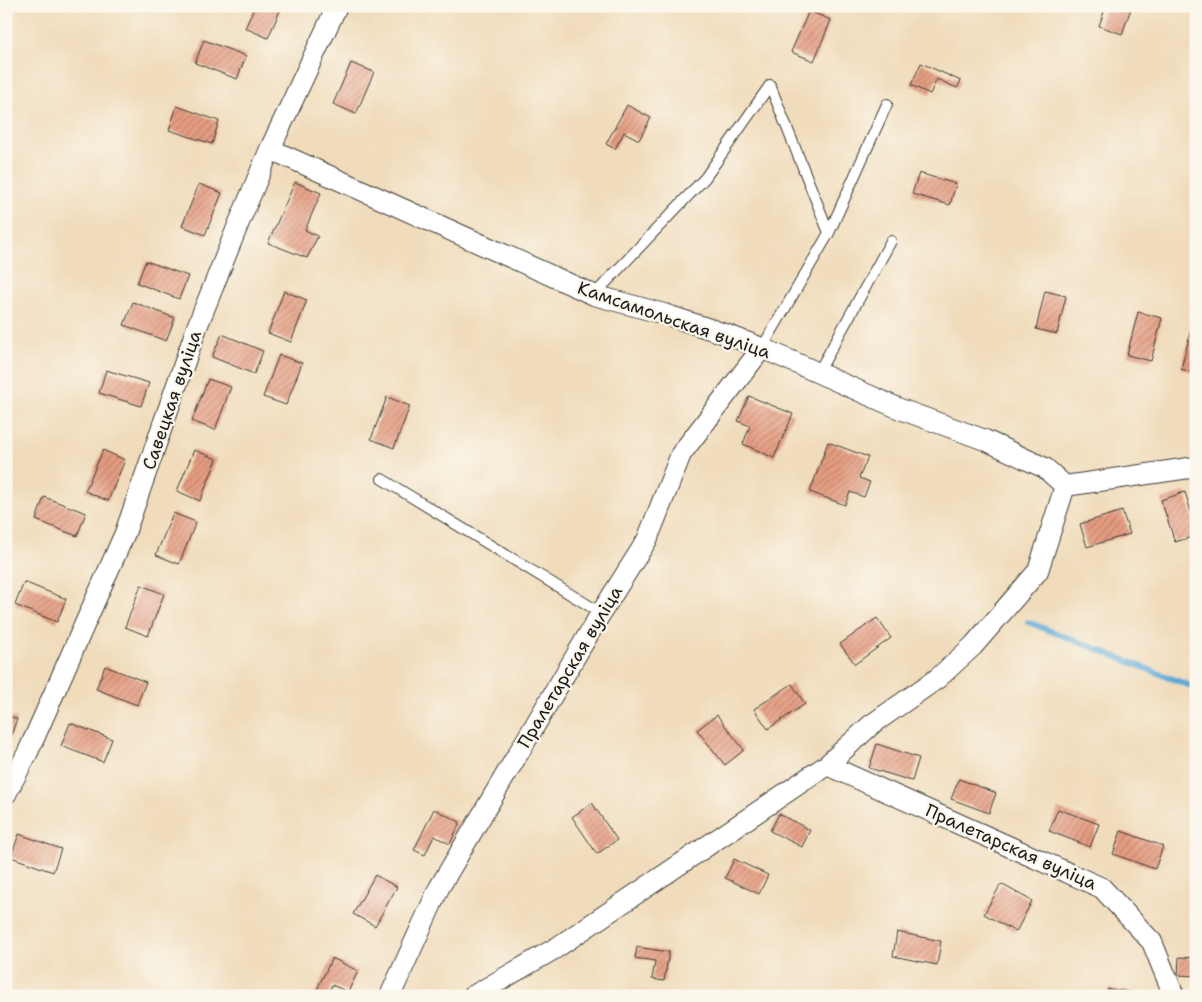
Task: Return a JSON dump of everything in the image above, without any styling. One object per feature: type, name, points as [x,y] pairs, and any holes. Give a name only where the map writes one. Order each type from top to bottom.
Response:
[{"type":"street","name":"Савецкая вуліца","points":[[6,794],[28,752],[125,533],[197,327],[270,149],[337,6]]},
{"type":"street","name":"Камсамольская вуліца","points":[[270,149],[594,295],[673,317],[762,348],[900,409],[985,440],[1044,468],[1065,486]]},
{"type":"street","name":"Пралетарская вуліца","points":[[390,996],[439,888],[600,613],[647,540],[681,454],[762,348]]},
{"type":"street","points":[[473,996],[556,948],[827,765],[870,725],[938,678],[973,646],[1038,571],[1065,486],[1196,467]]},
{"type":"street","name":"Пралетарская вуліца","points":[[827,765],[1102,888],[1152,942],[1174,996]]},
{"type":"lane","points":[[594,295],[704,178],[770,85],[829,233]]},
{"type":"lane","points":[[762,348],[829,233],[887,104]]},
{"type":"lane","points":[[818,373],[891,241]]},
{"type":"lane","points":[[382,479],[600,613]]},
{"type":"building","points":[[255,6],[282,6],[268,38],[245,28]]},
{"type":"building","points":[[1106,6],[1132,6],[1122,34],[1099,26]]},
{"type":"building","points":[[809,11],[831,20],[814,61],[791,52]]},
{"type":"building","points":[[204,40],[246,56],[237,79],[195,63]]},
{"type":"building","points":[[351,63],[374,72],[356,114],[333,104]]},
{"type":"building","points":[[921,63],[961,81],[957,88],[937,79],[930,94],[911,85]]},
{"type":"building","points":[[627,105],[651,118],[639,140],[624,132],[615,149],[606,144]]},
{"type":"building","points":[[177,106],[219,121],[212,144],[169,130]]},
{"type":"building","points":[[919,173],[956,184],[950,205],[912,194]]},
{"type":"building","points":[[295,182],[321,193],[305,230],[318,236],[307,258],[268,243]]},
{"type":"building","points":[[199,184],[222,193],[205,235],[182,226]]},
{"type":"building","points":[[146,261],[188,276],[179,299],[137,283]]},
{"type":"building","points":[[284,291],[307,300],[291,342],[268,333]]},
{"type":"building","points":[[1045,291],[1066,296],[1057,334],[1036,329]]},
{"type":"building","points":[[133,302],[175,318],[166,341],[124,325]]},
{"type":"building","points":[[1138,312],[1162,318],[1151,361],[1127,355]]},
{"type":"building","points":[[1192,326],[1196,327],[1196,373],[1181,369]]},
{"type":"building","points":[[222,334],[263,351],[254,374],[212,357]]},
{"type":"building","points":[[279,355],[302,363],[286,405],[263,397]]},
{"type":"building","points":[[106,370],[149,383],[141,406],[99,393]]},
{"type":"building","points":[[208,379],[231,387],[215,430],[192,421]]},
{"type":"building","points":[[749,396],[793,414],[774,458],[743,444],[750,426],[738,421]]},
{"type":"building","points":[[387,397],[410,406],[394,448],[371,439]]},
{"type":"building","points":[[828,442],[868,457],[859,478],[870,482],[864,497],[850,492],[845,505],[810,492]]},
{"type":"building","points":[[103,450],[125,460],[108,501],[85,491]]},
{"type":"building","points":[[194,450],[217,459],[200,501],[177,491]]},
{"type":"building","points":[[1185,492],[1196,527],[1196,536],[1175,542],[1161,500]]},
{"type":"building","points":[[44,497],[86,513],[77,536],[36,520]]},
{"type":"building","points":[[1122,511],[1130,534],[1087,547],[1080,524]]},
{"type":"building","points":[[173,513],[196,522],[179,564],[156,555]]},
{"type":"building","points":[[24,582],[66,599],[57,622],[15,605]]},
{"type":"building","points":[[141,585],[164,594],[148,636],[125,627]]},
{"type":"building","points":[[877,618],[891,638],[855,664],[840,644]]},
{"type":"building","points":[[105,666],[146,682],[137,705],[96,689]]},
{"type":"building","points":[[792,684],[805,704],[768,729],[754,709]]},
{"type":"building","points":[[6,715],[17,719],[8,743],[6,742]]},
{"type":"building","points":[[717,715],[744,750],[725,765],[697,730]]},
{"type":"building","points":[[70,723],[112,739],[103,762],[61,746]]},
{"type":"building","points":[[877,744],[919,758],[912,781],[869,768]]},
{"type":"building","points":[[959,779],[996,793],[989,813],[951,799]]},
{"type":"building","points":[[592,803],[617,840],[597,854],[572,817]]},
{"type":"building","points":[[434,809],[460,822],[450,844],[434,836],[425,855],[414,850]]},
{"type":"building","points":[[1058,809],[1099,824],[1090,847],[1049,831]]},
{"type":"building","points":[[779,814],[810,830],[802,847],[770,831]]},
{"type":"building","points":[[1121,831],[1163,846],[1155,869],[1113,854]]},
{"type":"building","points":[[19,834],[61,849],[53,872],[11,857]]},
{"type":"building","points":[[734,859],[768,875],[759,894],[725,878]]},
{"type":"building","points":[[375,875],[397,887],[375,926],[353,914]]},
{"type":"building","points":[[1001,884],[1032,901],[1016,932],[984,914]]},
{"type":"building","points":[[897,932],[941,941],[937,965],[893,956]]},
{"type":"building","points":[[637,947],[669,952],[664,981],[652,979],[655,961],[635,958]]},
{"type":"building","points":[[1179,957],[1196,958],[1196,976],[1178,975]]},
{"type":"building","points":[[332,958],[358,971],[348,992],[332,985],[327,996],[314,996]]},
{"type":"building","points":[[1108,989],[1153,995],[1153,996],[1107,996]]},
{"type":"waterway","points":[[1028,622],[1196,688]]}]
